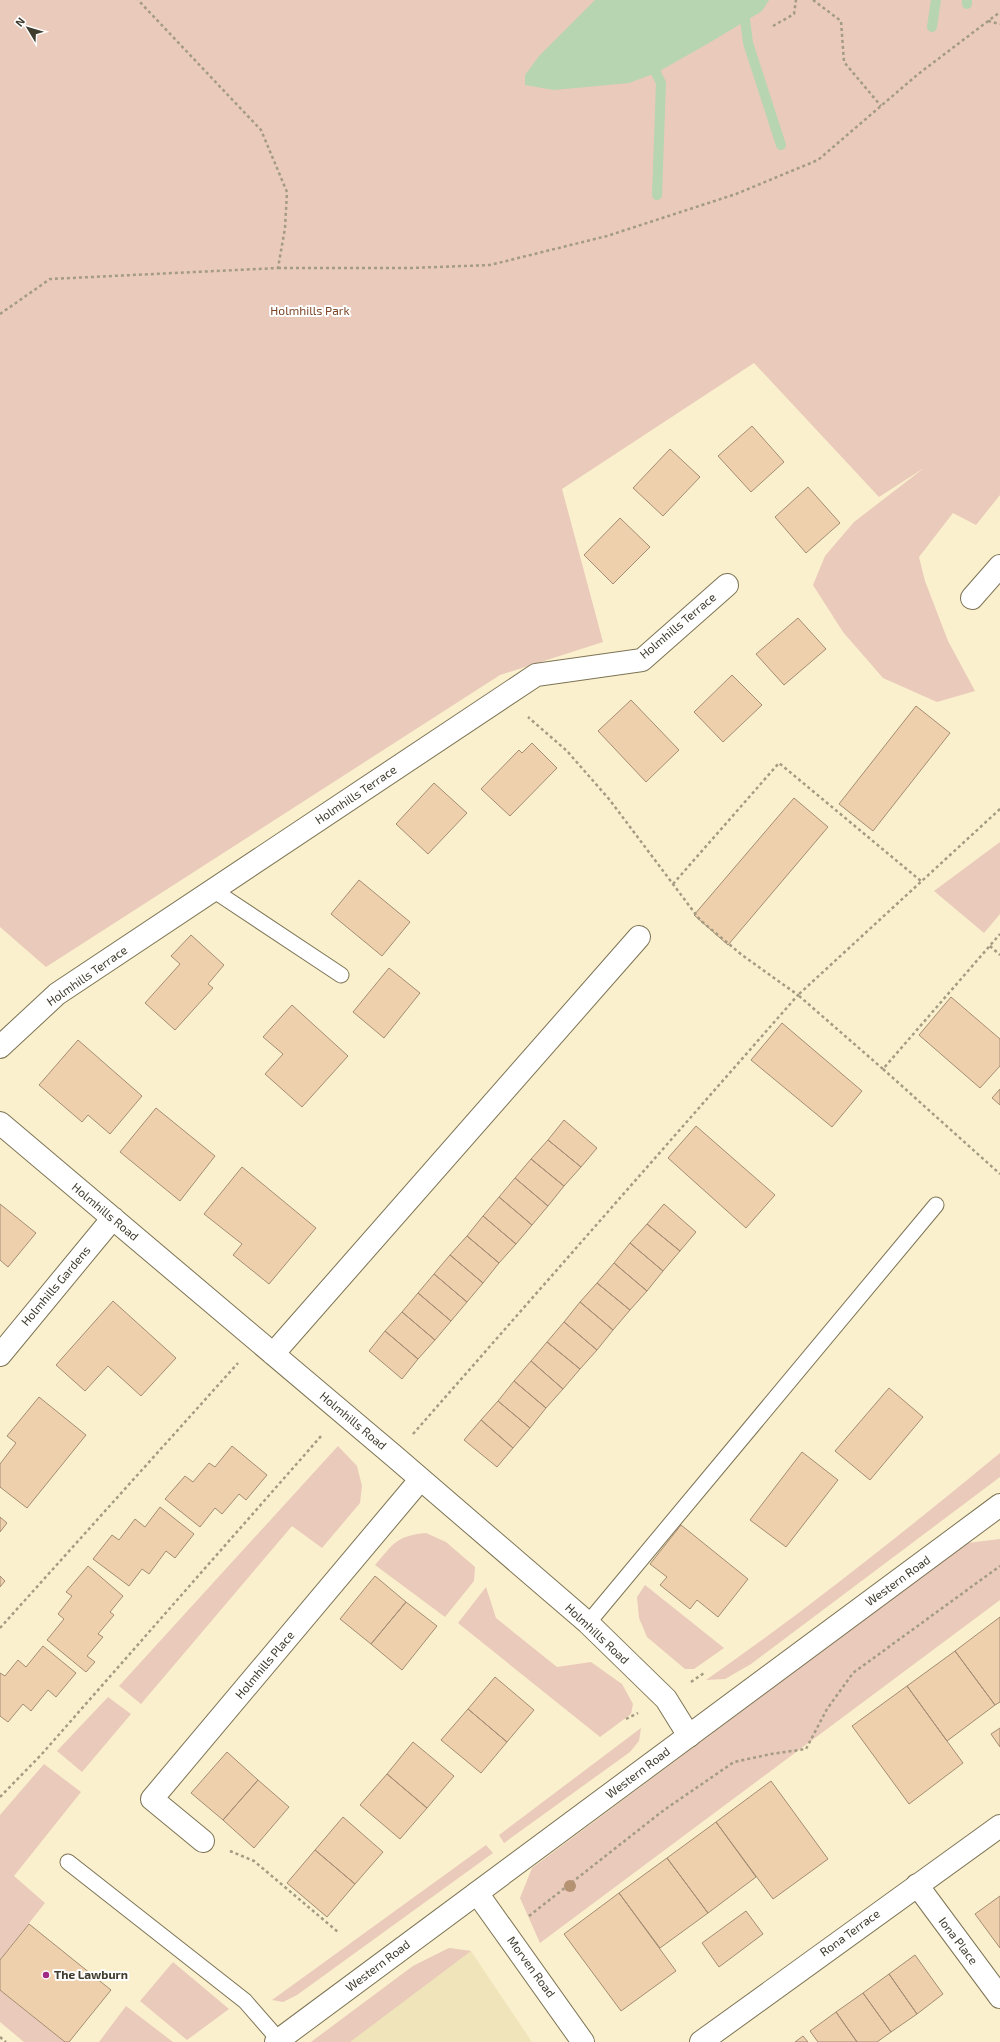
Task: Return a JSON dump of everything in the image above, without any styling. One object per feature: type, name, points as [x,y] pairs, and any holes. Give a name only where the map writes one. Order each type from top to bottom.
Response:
[{"type":"street","points":[[972,598],[1000,566]]},
{"type":"street","name":"Holmhills Terrace","points":[[0,1047],[57,994],[536,675],[642,660],[727,585]]},
{"type":"street","points":[[265,1347],[639,937]]},
{"type":"street","name":"Holmhills Road","points":[[0,1123],[394,1456],[420,1480],[588,1623],[666,1699],[689,1736]]},
{"type":"street","name":"Holmhills Gardens","points":[[0,1355],[113,1218]]},
{"type":"street","name":"Holmhills Place","points":[[204,1841],[152,1799],[420,1480]]},
{"type":"street","name":"Western Road","points":[[278,2041],[1000,1505]]},
{"type":"street","name":"Rona Terrace","points":[[701,2042],[917,1884],[1000,1826]]},
{"type":"street","name":"Iona Place","points":[[917,1884],[1000,1997]]},
{"type":"street","name":"Morven Road","points":[[477,1893],[583,2042]]},
{"type":"lane","points":[[213,890],[341,975]]},
{"type":"lane","points":[[588,1623],[936,1204]]},
{"type":"lane","points":[[68,1862],[245,2001],[278,2041]]},
{"type":"path","points":[[138,0],[261,130],[287,192],[285,228],[278,268]]},
{"type":"path","points":[[773,26],[794,14],[796,0]]},
{"type":"path","points":[[813,0],[841,21],[844,62],[881,106]]},
{"type":"path","points":[[0,314],[50,279],[278,268],[411,268],[490,265],[607,236],[736,194],[818,160],[917,75],[1000,12]]},
{"type":"path","points":[[988,21],[1000,24]]},
{"type":"path","points":[[505,696],[566,752],[610,799],[700,920],[742,955],[798,994],[1000,1174]]},
{"type":"path","points":[[673,884],[779,763],[921,881]]},
{"type":"path","points":[[394,1456],[798,994],[1000,809]]},
{"type":"path","points":[[883,1069],[1000,934]]},
{"type":"path","points":[[990,946],[1000,955]]},
{"type":"path","points":[[0,1628],[265,1347]]},
{"type":"path","points":[[0,1797],[41,1754],[342,1412]]},
{"type":"path","points":[[527,1918],[664,1810],[734,1762],[771,1754],[806,1749],[827,1709],[853,1672],[1000,1566]]},
{"type":"path","points":[[204,1841],[254,1861],[338,1932]]},
{"type":"path","points":[[0,2037],[6,2042]]},
{"type":"shaded area","points":[[595,0],[769,0],[762,11],[709,43],[656,73],[629,83],[554,90],[525,85],[525,75],[539,56]]},
{"type":"shaded area","points":[[449,1948],[471,1951],[532,2042],[311,2042],[413,1966]]},
{"type":"green space","name":"Holmhills Park","points":[[0,0],[1000,0],[1000,495],[976,525],[953,513],[919,557],[925,581],[948,641],[975,691],[937,702],[883,678],[843,632],[813,585],[825,556],[854,522],[924,468],[879,497],[754,363],[562,489],[603,642],[500,675],[46,967],[0,927]]},
{"type":"green space","points":[[1000,842],[1000,914],[984,933],[934,891]]},
{"type":"green space","points":[[338,1446],[357,1466],[362,1486],[360,1503],[322,1548],[292,1526],[141,1704],[119,1686]]},
{"type":"green space","points":[[1000,1453],[1000,1477],[751,1664],[725,1679],[706,1680],[855,1570]]},
{"type":"green space","points":[[426,1533],[446,1542],[475,1567],[474,1581],[445,1617],[375,1565],[396,1542],[408,1536]]},
{"type":"green space","points":[[1000,1539],[1000,1600],[540,1943],[520,1898],[532,1868],[967,1543]]},
{"type":"green space","points":[[645,1585],[724,1648],[694,1669],[685,1669],[647,1637],[639,1618],[637,1597]]},
{"type":"green space","points":[[486,1587],[496,1618],[557,1667],[591,1662],[622,1684],[633,1704],[631,1714],[600,1737],[458,1623]]},
{"type":"green space","points":[[108,1697],[131,1714],[82,1772],[57,1751]]},
{"type":"green space","points":[[641,1728],[639,1741],[630,1752],[504,1843],[499,1835]]},
{"type":"green space","points":[[44,1764],[81,1792],[14,1876],[45,1903],[0,1960],[0,1815]]},
{"type":"green space","points":[[486,1845],[493,1853],[297,1995],[283,2002],[272,2000]]},
{"type":"green space","points":[[449,1948],[471,1951],[350,2042],[311,2042],[413,1966]]},
{"type":"green space","points":[[173,1962],[229,2009],[187,2040],[140,2001]]},
{"type":"green space","points":[[0,1990],[65,2042],[24,2042],[0,2022]]},
{"type":"green space","points":[[126,2006],[173,2042],[99,2042]]},
{"type":"building","points":[[752,426],[784,462],[751,492],[718,456]]},
{"type":"building","points":[[670,449],[700,477],[663,516],[633,488]]},
{"type":"building","points":[[808,487],[840,523],[806,553],[775,517]]},
{"type":"building","points":[[620,518],[650,547],[613,584],[584,555]]},
{"type":"building","points":[[798,618],[826,649],[784,685],[756,654]]},
{"type":"building","points":[[732,675],[762,705],[723,742],[694,712]]},
{"type":"building","points":[[631,700],[679,750],[646,782],[598,731]]},
{"type":"building","points":[[916,706],[950,733],[873,831],[839,804]]},
{"type":"building","points":[[532,743],[557,768],[510,816],[481,789],[519,750],[522,753]]},
{"type":"building","points":[[434,783],[467,813],[428,854],[396,824]]},
{"type":"building","points":[[794,798],[828,827],[728,945],[694,915]]},
{"type":"building","points":[[359,880],[410,922],[382,956],[331,914]]},
{"type":"building","points":[[191,935],[224,965],[208,984],[213,988],[175,1030],[145,1003],[180,964],[171,956]]},
{"type":"building","points":[[389,968],[420,993],[384,1038],[353,1012]]},
{"type":"building","points":[[951,997],[1000,1039],[1000,1066],[980,1088],[919,1035]]},
{"type":"building","points":[[292,1005],[348,1056],[302,1107],[265,1074],[283,1054],[263,1037]]},
{"type":"building","points":[[782,1023],[862,1091],[832,1127],[751,1060]]},
{"type":"building","points":[[78,1040],[142,1096],[110,1134],[88,1115],[82,1122],[39,1085]]},
{"type":"building","points":[[1000,1089],[1000,1105],[992,1098]]},
{"type":"building","points":[[156,1108],[215,1156],[180,1201],[120,1152]]},
{"type":"building","points":[[564,1120],[597,1148],[581,1167],[548,1140]]},
{"type":"building","points":[[696,1126],[775,1195],[746,1228],[668,1158]]},
{"type":"building","points":[[548,1140],[581,1167],[564,1186],[531,1159]]},
{"type":"building","points":[[531,1159],[564,1186],[548,1206],[515,1178]]},
{"type":"building","points":[[242,1167],[316,1228],[269,1284],[233,1255],[242,1244],[204,1214]]},
{"type":"building","points":[[515,1178],[548,1206],[532,1225],[499,1197]]},
{"type":"building","points":[[499,1197],[532,1225],[516,1244],[483,1216]]},
{"type":"building","points":[[0,1204],[36,1233],[8,1267],[0,1260]]},
{"type":"building","points":[[664,1204],[696,1232],[680,1251],[647,1224]]},
{"type":"building","points":[[483,1216],[516,1244],[499,1263],[467,1236]]},
{"type":"building","points":[[647,1224],[680,1251],[663,1271],[630,1243]]},
{"type":"building","points":[[467,1236],[499,1263],[483,1283],[450,1255]]},
{"type":"building","points":[[630,1243],[663,1271],[647,1291],[614,1263]]},
{"type":"building","points":[[450,1255],[483,1283],[467,1302],[434,1274]]},
{"type":"building","points":[[614,1263],[647,1291],[630,1310],[597,1283]]},
{"type":"building","points":[[434,1274],[467,1302],[451,1321],[418,1293]]},
{"type":"building","points":[[597,1283],[630,1310],[613,1330],[580,1302]]},
{"type":"building","points":[[418,1293],[451,1321],[435,1340],[402,1312]]},
{"type":"building","points":[[113,1301],[176,1358],[141,1396],[108,1366],[85,1391],[56,1365]]},
{"type":"building","points":[[580,1302],[613,1330],[597,1350],[564,1322]]},
{"type":"building","points":[[402,1312],[435,1340],[418,1359],[385,1331]]},
{"type":"building","points":[[564,1322],[597,1350],[580,1369],[547,1342]]},
{"type":"building","points":[[385,1331],[418,1359],[402,1379],[369,1351]]},
{"type":"building","points":[[547,1342],[580,1369],[563,1389],[531,1361]]},
{"type":"building","points":[[531,1361],[563,1389],[546,1408],[514,1381]]},
{"type":"building","points":[[514,1381],[546,1408],[530,1428],[498,1401]]},
{"type":"building","points":[[889,1388],[923,1417],[870,1480],[835,1451]]},
{"type":"building","points":[[39,1397],[86,1435],[27,1508],[0,1487],[0,1464],[16,1443],[7,1436]]},
{"type":"building","points":[[498,1401],[530,1428],[513,1448],[481,1420]]},
{"type":"building","points":[[481,1420],[513,1448],[497,1467],[464,1440]]},
{"type":"building","points":[[232,1446],[267,1475],[246,1500],[239,1494],[222,1514],[215,1508],[200,1527],[165,1499],[185,1476],[193,1482],[209,1463],[215,1467]]},
{"type":"building","points":[[802,1452],[838,1480],[786,1547],[750,1520]]},
{"type":"building","points":[[160,1507],[194,1534],[175,1558],[166,1551],[149,1574],[142,1569],[129,1586],[93,1559],[112,1535],[119,1540],[135,1519],[145,1527]]},
{"type":"building","points":[[0,1517],[7,1523],[0,1532]]},
{"type":"building","points":[[681,1525],[748,1579],[718,1617],[697,1600],[690,1609],[660,1585],[667,1577],[650,1564]]},
{"type":"building","points":[[88,1566],[123,1596],[110,1612],[114,1615],[98,1634],[103,1637],[87,1656],[95,1662],[86,1672],[47,1640],[64,1619],[58,1614],[72,1596],[66,1592]]},
{"type":"building","points":[[0,1576],[5,1581],[0,1587]]},
{"type":"building","points":[[375,1576],[406,1602],[371,1644],[340,1619]]},
{"type":"building","points":[[406,1602],[437,1626],[402,1670],[371,1644]]},
{"type":"building","points":[[1000,1617],[1000,1702],[995,1705],[955,1651]]},
{"type":"building","points":[[43,1646],[76,1673],[56,1697],[48,1690],[31,1711],[23,1704],[8,1722],[0,1716],[0,1673],[5,1676],[18,1660],[26,1667]]},
{"type":"building","points":[[955,1651],[995,1705],[947,1741],[907,1686]]},
{"type":"building","points":[[495,1677],[534,1710],[507,1742],[468,1709]]},
{"type":"building","points":[[907,1686],[963,1763],[909,1804],[852,1726]]},
{"type":"building","points":[[468,1709],[507,1742],[481,1773],[441,1740]]},
{"type":"building","points":[[1000,1728],[1000,1747],[991,1734]]},
{"type":"building","points":[[413,1742],[454,1776],[427,1808],[387,1774]]},
{"type":"building","points":[[227,1752],[258,1780],[223,1820],[191,1793]]},
{"type":"building","points":[[387,1774],[427,1808],[400,1839],[360,1805]]},
{"type":"building","points":[[258,1780],[289,1807],[254,1848],[223,1820]]},
{"type":"building","points":[[771,1781],[828,1859],[773,1899],[716,1822]]},
{"type":"building","points":[[343,1817],[383,1852],[355,1884],[315,1850]]},
{"type":"building","points":[[716,1822],[756,1877],[708,1913],[667,1858]]},
{"type":"building","points":[[315,1850],[355,1884],[327,1917],[287,1883]]},
{"type":"building","points":[[667,1858],[708,1913],[660,1948],[619,1893]]},
{"type":"building","points":[[619,1893],[676,1971],[621,2011],[564,1934]]},
{"type":"building","points":[[1000,1896],[1000,1948],[975,1914]]},
{"type":"building","points":[[746,1911],[763,1934],[719,1967],[702,1943]]},
{"type":"building","name":"The Lawburn","points":[[29,1924],[111,1990],[69,2042],[65,2042],[0,1990],[0,1960]]},
{"type":"building","points":[[915,1955],[943,1994],[917,2014],[889,1974]]},
{"type":"building","points":[[889,1974],[917,2014],[891,2032],[863,1993]]},
{"type":"building","points":[[863,1993],[891,2032],[877,2042],[857,2042],[836,2012]]},
{"type":"building","points":[[836,2012],[857,2042],[818,2042],[810,2031]]},
{"type":"building","points":[[803,2036],[808,2042],[795,2042]]},
{"type":"waterway","points":[[932,27],[936,0]]},
{"type":"waterway","points":[[745,19],[748,43],[781,145]]},
{"type":"waterway","points":[[656,73],[661,83],[657,195]]},
{"type":"place","name":"The Lawburn","points":[[46,1975]]}]
